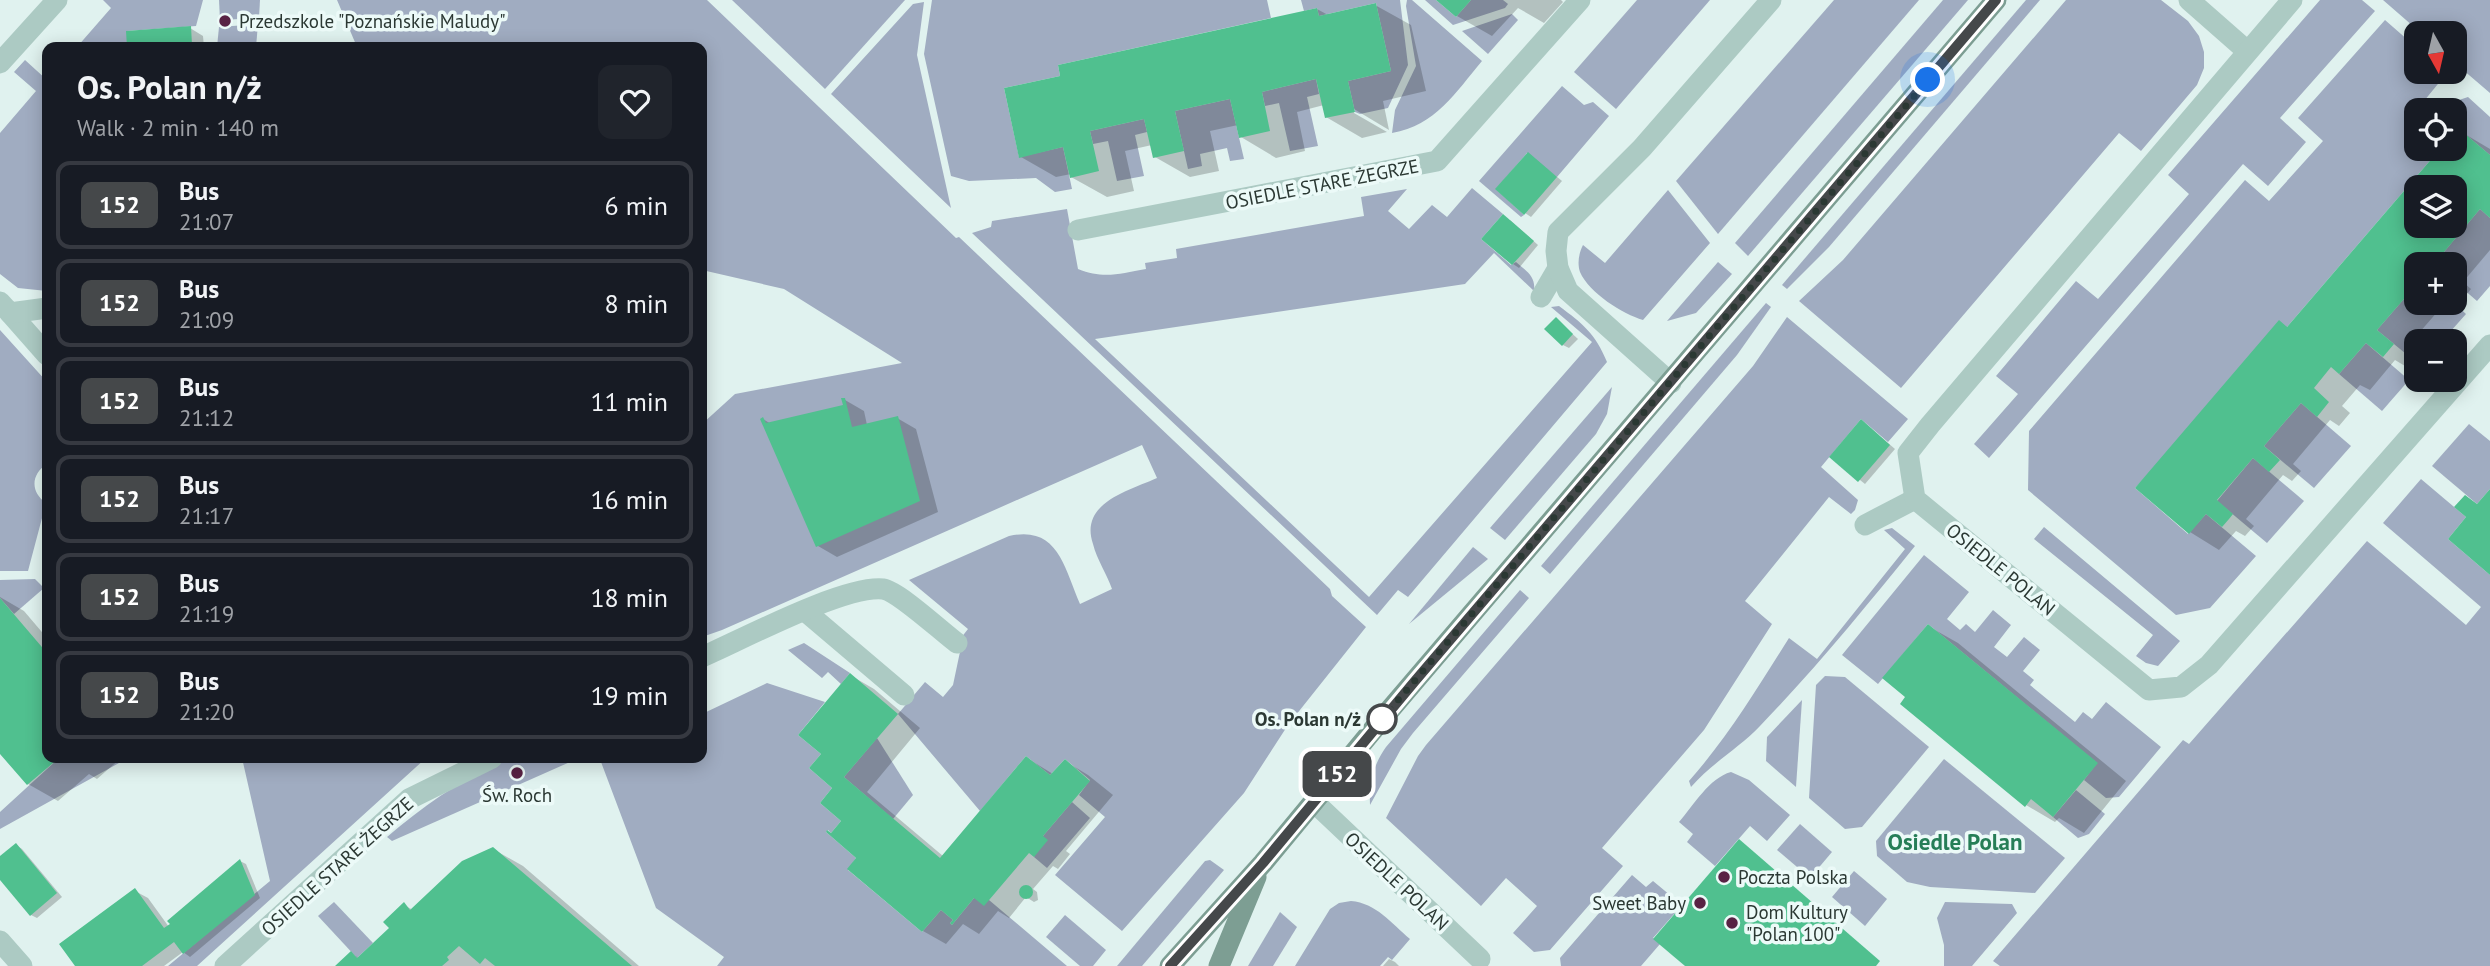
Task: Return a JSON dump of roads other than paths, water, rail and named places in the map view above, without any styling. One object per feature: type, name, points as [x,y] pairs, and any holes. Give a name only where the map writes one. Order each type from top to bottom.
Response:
[{"type":"street","points":[[0,63],[57,0]]},
{"type":"street","name":"OSIEDLE STARE ŻEGRZE","points":[[1078,230],[1437,161],[1580,0]]},
{"type":"street","points":[[1671,383],[1569,291],[1558,268],[1558,232],[1642,148],[1772,0]]},
{"type":"street","points":[[1170,966],[1263,863],[1382,719],[1996,0]]},
{"type":"street","points":[[2189,0],[2247,51]]},
{"type":"street","points":[[1865,526],[1915,499],[1908,453],[2292,0]]},
{"type":"street","points":[[1541,297],[1558,268]]},
{"type":"street","points":[[5,308],[42,308]]},
{"type":"street","points":[[5,308],[42,349]]},
{"type":"street","name":"OSIEDLE POLAN","points":[[1915,499],[2149,690],[2181,687],[2209,665],[2490,345]]},
{"type":"street","points":[[707,655],[842,595],[884,589],[908,604],[957,643]]},
{"type":"street","points":[[805,611],[904,695]]},
{"type":"street","name":"OSIEDLE STARE ŻEGRZE","points":[[225,966],[409,799],[482,763]]},
{"type":"street","name":"OSIEDLE POLAN","points":[[1314,802],[1481,964]]},
{"type":"street","points":[[1219,966],[1263,863]]},
{"type":"street","points":[[0,941],[22,966]]},
{"type":"place","name":"Przedszkole \"Poznańskie Maludy\"","points":[[225,21]]},
{"type":"place","name":"Os. Polan n/ż","points":[[1382,719]]},
{"type":"place","name":"Św. Roch","points":[[517,773]]},
{"type":"place","name":"Poczta Polska","points":[[1724,877]]},
{"type":"place","name":"Sweet Baby","points":[[1700,903]]},
{"type":"place","name":"Dom Kultury \"Polan 100\"","points":[[1732,923]]},
{"type":"district","name":"Osiedle Polan","points":[[1955,842]]}]
